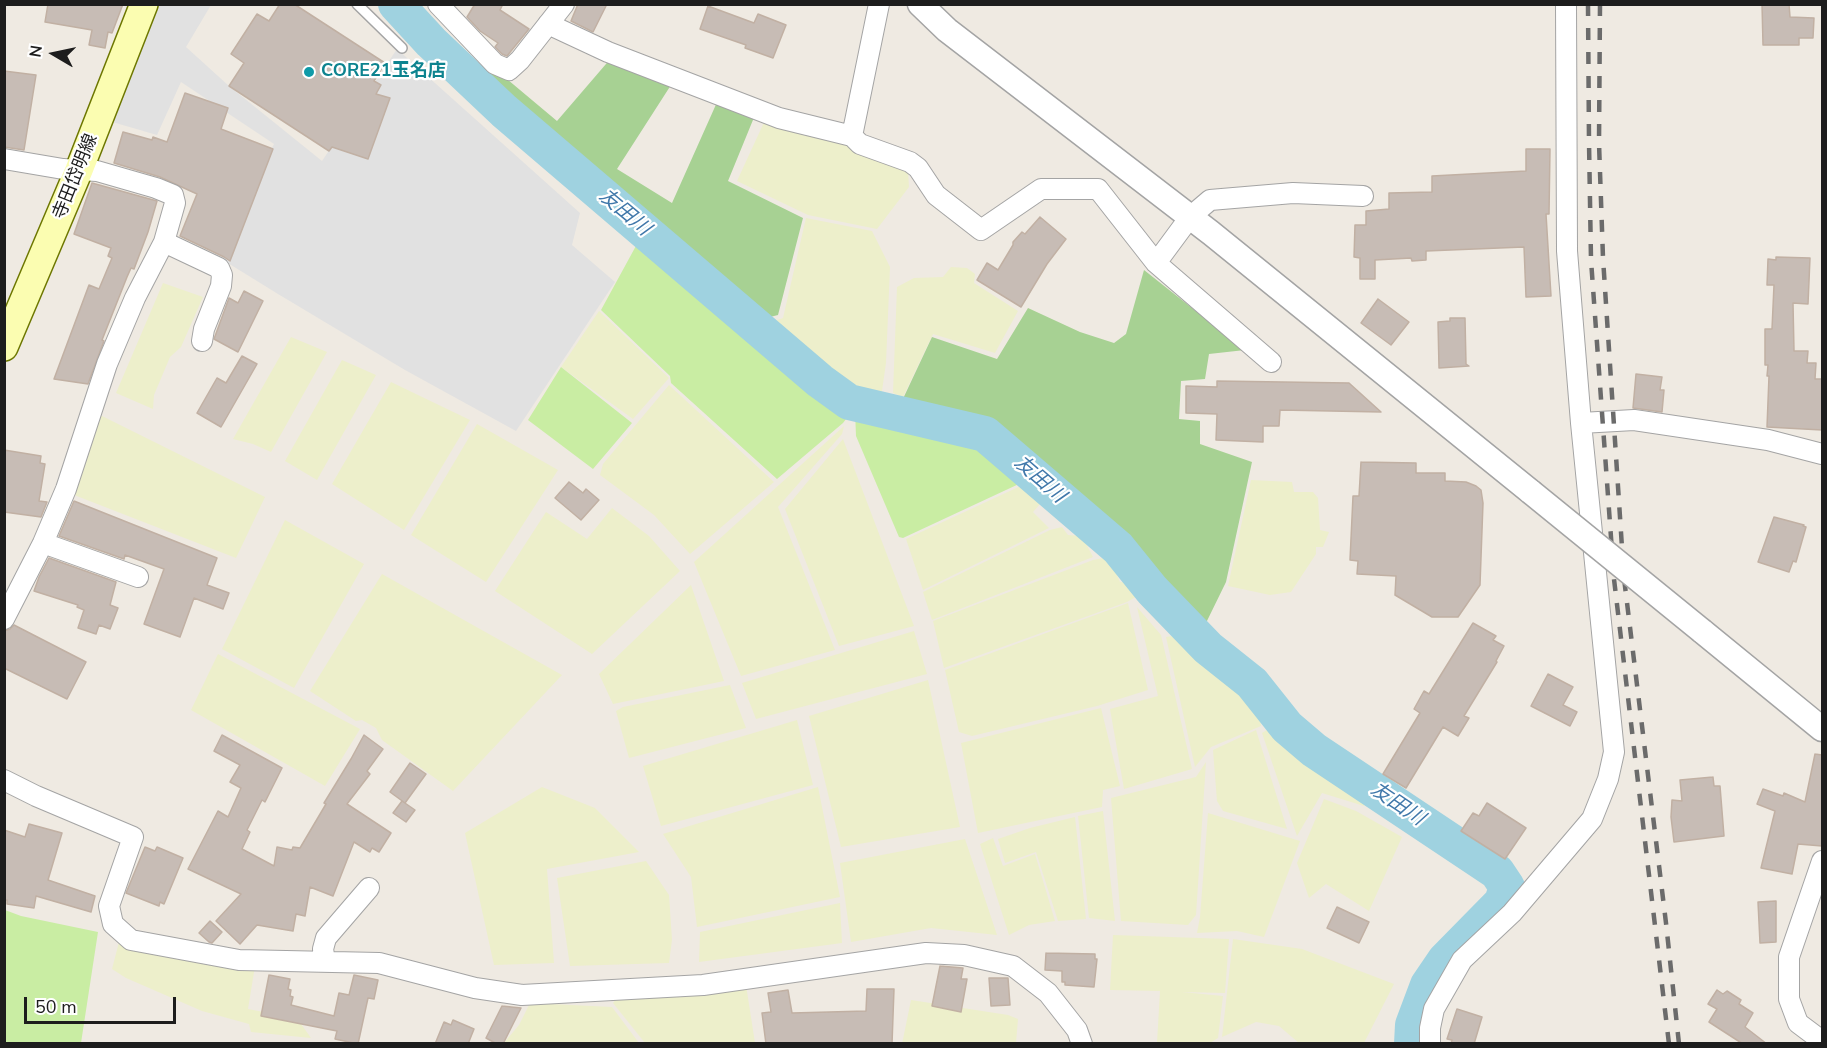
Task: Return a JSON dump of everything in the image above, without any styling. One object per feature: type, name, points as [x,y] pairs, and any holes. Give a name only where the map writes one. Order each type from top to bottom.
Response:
[{"type":"main road","name":"寺田岱明線","points":[[4,347],[79,170],[144,4]]},
{"type":"street","points":[[438,4],[495,64],[509,70],[520,60],[564,4]]},
{"type":"street","points":[[852,136],[879,4]]},
{"type":"street","points":[[920,4],[947,30],[1190,217],[1822,729]]},
{"type":"street","points":[[1430,1044],[1430,1028],[1434,1009],[1462,960],[1512,912],[1592,819],[1608,779],[1614,752],[1581,423],[1567,251],[1566,4]]},
{"type":"street","points":[[548,24],[608,52],[779,118],[852,136],[860,144],[910,162],[918,168],[936,195],[981,230],[1041,189],[1098,189],[1156,263],[1272,362]]},
{"type":"street","points":[[4,159],[63,169],[97,171],[156,188],[173,195],[175,203],[164,242],[135,298],[107,364],[66,489],[43,543],[4,619]]},
{"type":"street","points":[[1156,263],[1190,217],[1210,200],[1293,193],[1363,196]]},
{"type":"street","points":[[164,242],[219,268],[222,275],[221,286],[204,329],[202,341]]},
{"type":"street","points":[[1581,423],[1634,420],[1768,440],[1822,454]]},
{"type":"street","points":[[43,543],[138,577]]},
{"type":"street","points":[[4,780],[133,837],[109,906],[113,924],[131,940],[239,960],[379,963],[475,988],[522,995],[703,985],[926,953],[964,955],[1013,966],[1048,993],[1077,1030],[1082,1044]]},
{"type":"street","points":[[1822,861],[1789,957],[1789,999],[1798,1023],[1822,1041]]},
{"type":"street","points":[[325,961],[323,949],[326,938],[369,888]]},
{"type":"lane","points":[[357,4],[402,48]]},
{"type":"green space","points":[[612,57],[671,85],[617,169],[672,203],[718,100],[755,115],[728,181],[803,218],[778,315],[762,319],[733,299],[466,70],[489,64],[557,121]]},
{"type":"green space","points":[[766,118],[848,140],[908,171],[909,187],[877,229],[808,215],[737,181]]},
{"type":"green space","points":[[806,218],[872,231],[890,267],[886,363],[881,398],[850,392],[768,323],[783,318]]},
{"type":"green space","points":[[643,233],[853,410],[843,423],[777,479],[671,383],[670,376],[601,310]]},
{"type":"green space","points":[[951,267],[967,268],[975,274],[974,283],[1018,311],[995,353],[933,334],[903,397],[893,393],[897,287],[914,278],[943,277]]},
{"type":"green space","points":[[1144,270],[1245,350],[1209,354],[1205,379],[1181,381],[1179,419],[1200,421],[1200,444],[1252,462],[1226,582],[1205,625],[1145,562],[988,426],[901,403],[932,337],[997,359],[1028,308],[1080,332],[1114,343],[1126,334]]},
{"type":"green space","points":[[163,283],[203,297],[181,347],[170,357],[154,395],[153,409],[116,393]]},
{"type":"green space","points":[[599,311],[669,378],[633,419],[561,367]]},
{"type":"green space","points":[[291,337],[327,352],[271,452],[233,439]]},
{"type":"green space","points":[[342,360],[376,375],[317,480],[285,461]]},
{"type":"green space","points":[[561,367],[632,423],[593,469],[528,420]]},
{"type":"green space","points":[[391,382],[470,420],[404,530],[332,484]]},
{"type":"green space","points":[[669,385],[774,482],[690,554],[654,515],[600,475],[603,464]]},
{"type":"green space","points":[[855,411],[981,438],[1021,483],[903,538],[899,537],[856,436]]},
{"type":"green space","points":[[100,415],[265,497],[236,558],[69,493]]},
{"type":"green space","points":[[477,424],[558,470],[486,582],[411,535]]},
{"type":"green space","points":[[844,426],[842,434],[778,507],[835,650],[741,676],[694,562]]},
{"type":"green space","points":[[843,439],[914,626],[839,646],[785,509]]},
{"type":"green space","points":[[1251,480],[1292,482],[1294,492],[1313,492],[1318,498],[1320,530],[1329,532],[1323,547],[1316,547],[1316,554],[1291,592],[1270,595],[1228,586]]},
{"type":"green space","points":[[1025,484],[1042,502],[1033,512],[1049,528],[923,590],[906,539]]},
{"type":"green space","points":[[612,508],[649,536],[680,571],[592,654],[495,591],[546,512],[587,539]]},
{"type":"green space","points":[[285,520],[364,564],[294,688],[222,649]]},
{"type":"green space","points":[[1062,527],[1068,535],[1082,536],[1093,557],[932,620],[923,592],[1050,530]]},
{"type":"green space","points":[[1109,557],[1120,582],[1135,583],[1141,594],[1127,602],[944,668],[933,621],[1093,560]]},
{"type":"green space","points":[[382,574],[562,675],[453,791],[382,740],[376,728],[362,720],[356,721],[310,691]]},
{"type":"green space","points":[[691,585],[724,681],[613,704],[599,674]]},
{"type":"green space","points":[[1128,603],[1148,690],[1097,706],[972,736],[959,732],[945,670]]},
{"type":"green space","points":[[1137,607],[1161,635],[1192,769],[1124,789],[1110,709],[1158,696]]},
{"type":"green space","points":[[914,631],[927,674],[756,719],[742,683]]},
{"type":"green space","points":[[1185,634],[1259,707],[1261,726],[1211,747],[1195,767],[1166,637]]},
{"type":"green space","points":[[218,654],[360,729],[325,786],[191,710]]},
{"type":"green space","points":[[928,680],[960,827],[841,847],[809,716]]},
{"type":"green space","points":[[730,685],[746,728],[629,758],[616,711],[623,707]]},
{"type":"green space","points":[[1101,708],[1120,786],[1103,790],[1102,807],[978,833],[961,743]]},
{"type":"green space","points":[[797,720],[813,785],[661,826],[643,766]]},
{"type":"green space","points":[[1278,723],[1312,754],[1368,792],[1364,806],[1322,793],[1297,836],[1262,733]]},
{"type":"green space","points":[[1256,730],[1287,829],[1223,811],[1217,801],[1213,750]]},
{"type":"green space","points":[[1206,762],[1196,915],[1188,925],[1121,921],[1111,798],[1196,777]]},
{"type":"green space","points":[[542,787],[595,808],[639,852],[547,869],[554,963],[494,965],[465,833]]},
{"type":"green space","points":[[818,787],[840,897],[697,927],[691,877],[663,834]]},
{"type":"green space","points":[[1324,799],[1356,811],[1402,837],[1369,911],[1326,884],[1309,898],[1297,863]]},
{"type":"green space","points":[[1103,811],[1115,921],[1089,918],[1078,816]]},
{"type":"green space","points":[[1208,813],[1300,841],[1264,937],[1237,931],[1197,933]]},
{"type":"green space","points":[[1075,817],[1086,919],[1058,921],[1036,852],[1005,863],[998,839]]},
{"type":"green space","points":[[993,838],[1003,866],[1035,854],[1055,921],[1029,925],[1009,935],[980,844]]},
{"type":"green space","points":[[965,839],[997,935],[931,928],[851,942],[840,863]]},
{"type":"green space","points":[[646,861],[669,895],[672,940],[669,963],[570,966],[557,878]]},
{"type":"green space","points":[[840,903],[842,943],[699,962],[700,932]]},
{"type":"green space","points":[[5,910],[21,916],[98,932],[81,1043],[5,1043]]},
{"type":"green space","points":[[1113,935],[1229,939],[1225,993],[1182,992],[1223,996],[1218,1038],[1210,1043],[1157,1043],[1160,991],[1110,990]]},
{"type":"green space","points":[[1233,939],[1302,949],[1394,984],[1364,1043],[1299,1043],[1279,1026],[1256,1022],[1222,1037]]},
{"type":"green space","points":[[119,942],[130,949],[255,966],[248,1009],[299,1021],[311,1038],[251,1032],[249,1024],[202,1011],[126,978],[112,969]]},
{"type":"green space","points":[[746,985],[755,1043],[645,1043],[613,1003],[618,996]]},
{"type":"green space","points":[[911,1000],[1008,1015],[1018,1019],[1016,1043],[902,1044]]},
{"type":"green space","points":[[530,1003],[612,1007],[639,1043],[503,1044],[519,1025]]},
{"type":"shaded area","points":[[156,5],[211,5],[186,47],[229,86],[322,161],[397,49],[580,213],[572,245],[615,282],[516,431],[405,370],[223,260],[229,233],[274,144],[181,82],[157,135],[109,121]]},
{"type":"building","points":[[48,4],[123,4],[112,33],[108,32],[105,48],[89,45],[92,30],[45,22]]},
{"type":"building","name":"CORE21玉名店","points":[[280,4],[294,4],[385,63],[374,81],[381,85],[376,94],[390,98],[368,159],[332,147],[329,151],[229,86],[244,63],[231,54],[257,14],[269,21]]},
{"type":"building","points":[[475,4],[503,4],[500,10],[529,29],[507,56],[495,47],[498,43],[480,31],[467,17]]},
{"type":"building","points":[[578,4],[607,4],[593,32],[571,21]]},
{"type":"building","points":[[1762,4],[1789,4],[1790,17],[1814,18],[1813,38],[1799,38],[1799,45],[1763,45]]},
{"type":"building","points":[[708,6],[754,23],[758,14],[786,25],[773,58],[745,48],[746,45],[700,29]]},
{"type":"building","points":[[4,71],[36,75],[24,150],[4,147]]},
{"type":"building","points":[[185,93],[228,108],[221,129],[273,149],[230,261],[180,236],[197,194],[160,177],[114,163],[123,132],[167,142]]},
{"type":"building","points":[[1526,149],[1550,149],[1549,214],[1546,214],[1551,296],[1526,297],[1524,247],[1426,251],[1426,260],[1412,261],[1411,258],[1375,260],[1375,279],[1360,279],[1360,258],[1354,257],[1355,225],[1366,225],[1366,211],[1389,209],[1389,193],[1432,192],[1432,176],[1526,171]]},
{"type":"building","points":[[92,183],[157,201],[148,232],[102,340],[104,341],[88,384],[54,379],[89,285],[99,289],[112,258],[108,256],[111,248],[74,234]]},
{"type":"building","points":[[1040,217],[1066,239],[1047,264],[1021,307],[977,280],[987,263],[998,270],[1013,242],[1022,232],[1025,234]]},
{"type":"building","points":[[1776,257],[1810,258],[1808,304],[1793,303],[1794,351],[1808,351],[1807,363],[1816,363],[1815,379],[1822,379],[1822,430],[1767,427],[1769,376],[1767,376],[1768,365],[1765,365],[1765,329],[1772,329],[1774,285],[1767,285],[1768,259],[1776,260]]},
{"type":"building","points":[[244,291],[263,301],[238,352],[214,339],[229,298],[238,303]]},
{"type":"building","points":[[1378,299],[1409,322],[1391,345],[1361,323]]},
{"type":"building","points":[[1450,318],[1465,318],[1466,364],[1469,366],[1439,368],[1438,322],[1450,321]]},
{"type":"building","points":[[242,356],[257,364],[221,427],[197,413],[217,378],[226,383]]},
{"type":"building","points":[[1636,374],[1662,377],[1660,390],[1664,390],[1662,412],[1633,408]]},
{"type":"building","points":[[1217,381],[1349,383],[1381,412],[1280,410],[1279,426],[1263,426],[1263,442],[1216,440],[1217,414],[1186,413],[1186,386],[1217,387]]},
{"type":"building","points":[[4,450],[41,456],[40,463],[45,464],[39,501],[47,502],[41,517],[4,512]]},
{"type":"building","points":[[1361,462],[1416,463],[1416,473],[1445,473],[1445,481],[1466,482],[1481,490],[1483,503],[1480,585],[1458,617],[1432,617],[1395,595],[1396,576],[1357,574],[1358,561],[1350,560],[1353,496],[1359,496]]},
{"type":"building","points":[[569,482],[583,493],[586,489],[599,500],[581,520],[555,498]]},
{"type":"building","points":[[74,501],[217,558],[207,585],[229,593],[223,609],[194,598],[180,637],[144,624],[164,569],[125,555],[124,559],[59,536]]},
{"type":"building","points":[[1774,517],[1806,527],[1796,562],[1793,561],[1789,572],[1758,562]]},
{"type":"building","points":[[49,558],[116,582],[110,605],[118,608],[110,629],[99,625],[96,634],[78,628],[84,610],[77,607],[78,605],[34,591]]},
{"type":"building","points":[[1473,623],[1496,636],[1493,640],[1504,646],[1497,662],[1464,716],[1469,718],[1458,736],[1443,727],[1406,788],[1383,774],[1420,713],[1414,709],[1424,691],[1429,694]]},
{"type":"building","points":[[14,625],[86,662],[67,699],[4,668],[4,631]]},
{"type":"building","points":[[1548,674],[1573,687],[1563,705],[1577,712],[1570,726],[1531,706]]},
{"type":"building","points":[[222,735],[282,768],[265,802],[262,800],[247,830],[250,832],[242,849],[274,866],[277,847],[292,850],[293,847],[300,848],[364,735],[383,749],[367,771],[370,774],[347,804],[391,833],[379,852],[372,848],[370,852],[354,842],[333,896],[310,887],[305,916],[296,914],[293,931],[257,925],[240,944],[216,921],[241,894],[188,869],[218,811],[228,817],[241,788],[230,782],[240,765],[214,751]]},
{"type":"building","points":[[1815,754],[1822,755],[1822,846],[1798,844],[1792,874],[1761,868],[1775,811],[1757,804],[1763,789],[1783,796],[1784,793],[1805,802]]},
{"type":"building","points":[[410,763],[426,774],[405,803],[390,792]]},
{"type":"building","points":[[1713,777],[1714,786],[1720,786],[1724,836],[1674,842],[1671,817],[1672,800],[1682,801],[1680,780]]},
{"type":"building","points":[[402,801],[415,810],[406,822],[393,813]]},
{"type":"building","points":[[1487,803],[1526,828],[1505,859],[1461,831],[1473,813],[1479,816]]},
{"type":"building","points":[[29,824],[62,833],[48,880],[95,896],[91,912],[36,896],[34,908],[7,904],[7,900],[4,900],[4,830],[25,837]]},
{"type":"building","points":[[145,847],[155,851],[157,847],[183,858],[164,904],[160,902],[159,906],[126,893]]},
{"type":"building","points":[[1776,901],[1776,942],[1760,943],[1758,902]]},
{"type":"building","points":[[1337,907],[1369,922],[1359,943],[1327,928]]},
{"type":"building","points":[[210,921],[222,932],[212,943],[199,933]]},
{"type":"building","points":[[1046,953],[1095,954],[1095,959],[1097,959],[1094,987],[1065,985],[1065,982],[1062,982],[1062,971],[1045,970]]},
{"type":"building","points":[[940,966],[963,968],[961,979],[967,979],[961,1012],[932,1006]]},
{"type":"building","points":[[269,975],[290,979],[288,989],[291,990],[290,996],[293,997],[291,1005],[334,1016],[339,993],[349,995],[354,975],[378,980],[374,999],[368,998],[358,1044],[335,1039],[337,1031],[261,1016]]},
{"type":"building","points":[[989,978],[1008,978],[1010,1005],[991,1006]]},
{"type":"building","points":[[867,989],[894,989],[892,1044],[766,1044],[762,1013],[771,1012],[768,993],[788,990],[792,1013],[866,1011]]},
{"type":"building","points":[[1717,990],[1723,994],[1727,991],[1741,1000],[1739,1004],[1753,1013],[1745,1027],[1767,1044],[1743,1044],[1709,1022],[1717,1009],[1708,1004]]},
{"type":"building","points":[[502,1006],[521,1008],[503,1044],[497,1044],[486,1038]]},
{"type":"building","points":[[1457,1009],[1482,1017],[1474,1044],[1451,1044],[1452,1040],[1447,1039]]},
{"type":"building","points":[[453,1020],[474,1029],[468,1044],[435,1044],[444,1022],[451,1025]]},
{"type":"waterway","name":"友田川","points":[[396,4],[431,42],[504,111],[820,381],[849,402],[985,434],[1118,548],[1152,590],[1208,648],[1252,683],[1287,727],[1314,750],[1497,872],[1507,887],[1502,902],[1445,960],[1428,985],[1413,1025],[1412,1044]]},
{"type":"railway","points":[[1588,4],[1591,260],[1614,579],[1669,1044]]},
{"type":"railway","points":[[1600,4],[1599,143],[1603,258],[1624,578],[1679,1044]]},
{"type":"place","name":"CORE21玉名店","points":[[309,72]]}]
